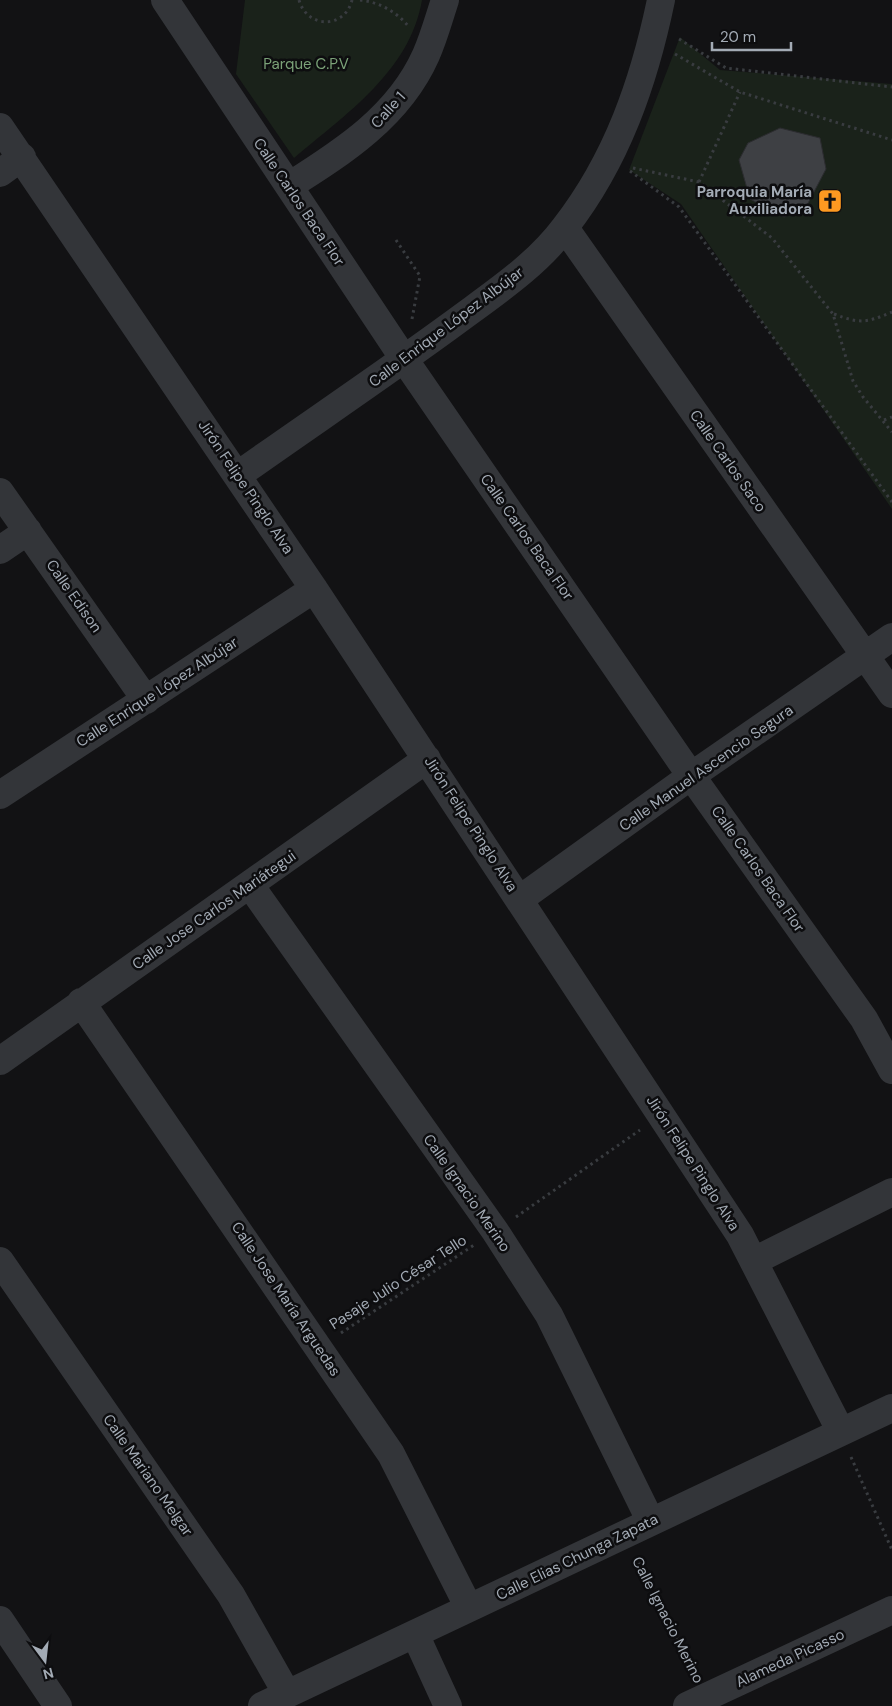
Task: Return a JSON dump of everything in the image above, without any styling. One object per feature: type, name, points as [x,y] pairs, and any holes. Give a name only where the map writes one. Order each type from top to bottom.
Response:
[{"type":"street","name":"Calle Carlos Baca Flor","points":[[165,0],[404,359],[692,776],[864,1019],[892,1070]]},
{"type":"street","name":"Calle 1","points":[[289,186],[368,132],[400,100],[426,56],[445,0]]},
{"type":"street","name":"Calle Enrique López Albújar","points":[[238,474],[404,359],[518,275],[565,228],[608,163],[640,84],[657,22]]},
{"type":"street","name":"Jirón Felipe Pinglo Alva","points":[[0,127],[238,474],[740,1235],[841,1432]]},
{"type":"street","points":[[0,174],[22,157]]},
{"type":"street","name":"Calle Carlos Saco","points":[[565,228],[892,694]]},
{"type":"street","name":"Calle Edison","points":[[0,492],[146,700]]},
{"type":"street","points":[[0,550],[28,531]]},
{"type":"street","name":"Calle Enrique López Albújar","points":[[0,795],[314,588]]},
{"type":"street","name":"Calle Manuel Ascencio Segura","points":[[520,899],[692,776],[892,638]]},
{"type":"street","name":"Calle Jose Carlos Mariátegui","points":[[0,1061],[427,758]]},
{"type":"street","name":"Calle Ignacio Merino","points":[[250,885],[495,1231],[549,1315],[650,1522]]},
{"type":"street","name":"Calle Jose María Arguedas","points":[[81,1002],[392,1454],[470,1608]]},
{"type":"street","points":[[754,1261],[892,1192]]},
{"type":"street","name":"Calle Mariano Melgar","points":[[0,1261],[231,1595],[287,1694]]},
{"type":"street","name":"Calle Elias Chunga Zapata","points":[[262,1706],[892,1408]]},
{"type":"street","name":"Alameda Picasso","points":[[697,1702],[892,1610]]},
{"type":"street","points":[[0,1620],[58,1706]]},
{"type":"street","points":[[415,1634],[448,1706]]},
{"type":"path","points":[[299,0],[304,12],[324,23],[339,19],[346,14],[352,0]]},
{"type":"path","points":[[360,0],[370,1],[384,7],[402,19],[416,37],[426,56]]},
{"type":"path","points":[[657,22],[726,68],[892,87]]},
{"type":"path","points":[[657,22],[740,92],[892,140]]},
{"type":"path","points":[[698,182],[740,92]]},
{"type":"path","points":[[892,432],[884,420],[863,398],[854,381],[833,314],[772,238],[698,182],[623,166],[678,207],[892,502]]},
{"type":"path","points":[[396,240],[420,276],[404,359]]},
{"type":"path","points":[[833,314],[856,322],[870,322],[892,312]]},
{"type":"path","points":[[884,420],[892,417]]},
{"type":"path","name":"Pasaje Julio César Tello","points":[[320,1347],[495,1231],[662,1115]]},
{"type":"path","points":[[841,1432],[892,1550]]},
{"type":"path","name":"Calle Ignacio Merino","points":[[625,1535],[697,1702]]},
{"type":"green space","name":"Parque C.P.V","points":[[245,0],[422,0],[415,25],[404,48],[390,70],[354,107],[294,158],[236,74]]},
{"type":"green space","points":[[680,37],[720,70],[892,84],[892,509],[681,204],[629,170]]},
{"type":"building","points":[[780,128],[820,138],[826,169],[805,209],[784,217],[750,199],[739,160],[748,143]]},
{"type":"place","name":"Parroquia María Auxiliadora","points":[[830,201]]}]
